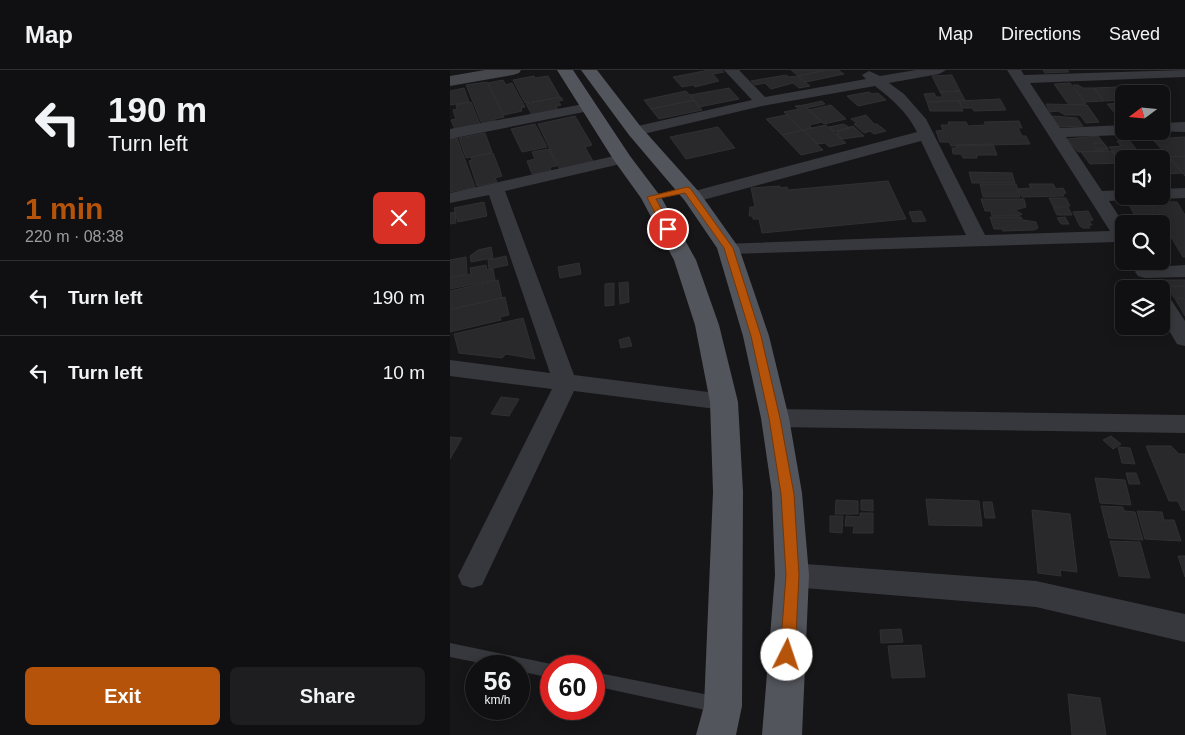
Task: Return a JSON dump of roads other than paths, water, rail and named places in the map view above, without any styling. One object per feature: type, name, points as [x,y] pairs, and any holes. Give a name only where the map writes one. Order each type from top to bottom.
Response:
[{"type":"main road","points":[[565,70],[623,159],[651,197],[684,260],[707,325],[724,402],[728,492],[723,706],[716,735]]},
{"type":"main road","points":[[590,70],[635,131],[690,193],[728,248],[756,336],[774,418],[787,494],[792,575],[782,735]]},
{"type":"main road","points":[[651,197],[690,193]]},
{"type":"street","points":[[450,81],[513,70]]},
{"type":"street","points":[[731,70],[762,102]]},
{"type":"street","points":[[862,70],[909,107],[927,134],[978,240]]},
{"type":"street","points":[[635,131],[762,102],[940,70]]},
{"type":"street","points":[[1017,75],[1185,73]]},
{"type":"street","points":[[1017,75],[1115,224]]},
{"type":"street","points":[[450,134],[589,107]]},
{"type":"street","points":[[1170,128],[1185,127]]},
{"type":"street","points":[[1056,133],[1115,130]]},
{"type":"street","points":[[690,193],[927,134]]},
{"type":"street","points":[[450,198],[623,159]]},
{"type":"street","points":[[472,576],[566,384],[495,188]]},
{"type":"street","points":[[1170,194],[1185,193]]},
{"type":"street","points":[[1098,196],[1115,195]]},
{"type":"street","points":[[728,248],[1115,237]]},
{"type":"street","points":[[1146,274],[1185,271]]},
{"type":"street","points":[[1170,314],[1185,339]]},
{"type":"street","points":[[450,368],[566,384],[724,402]]},
{"type":"street","points":[[774,418],[1185,424]]},
{"type":"street","points":[[792,575],[1036,594],[1185,628]]},
{"type":"lane","points":[[450,650],[540,669]]},
{"type":"lane","points":[[605,681],[723,706]]}]
